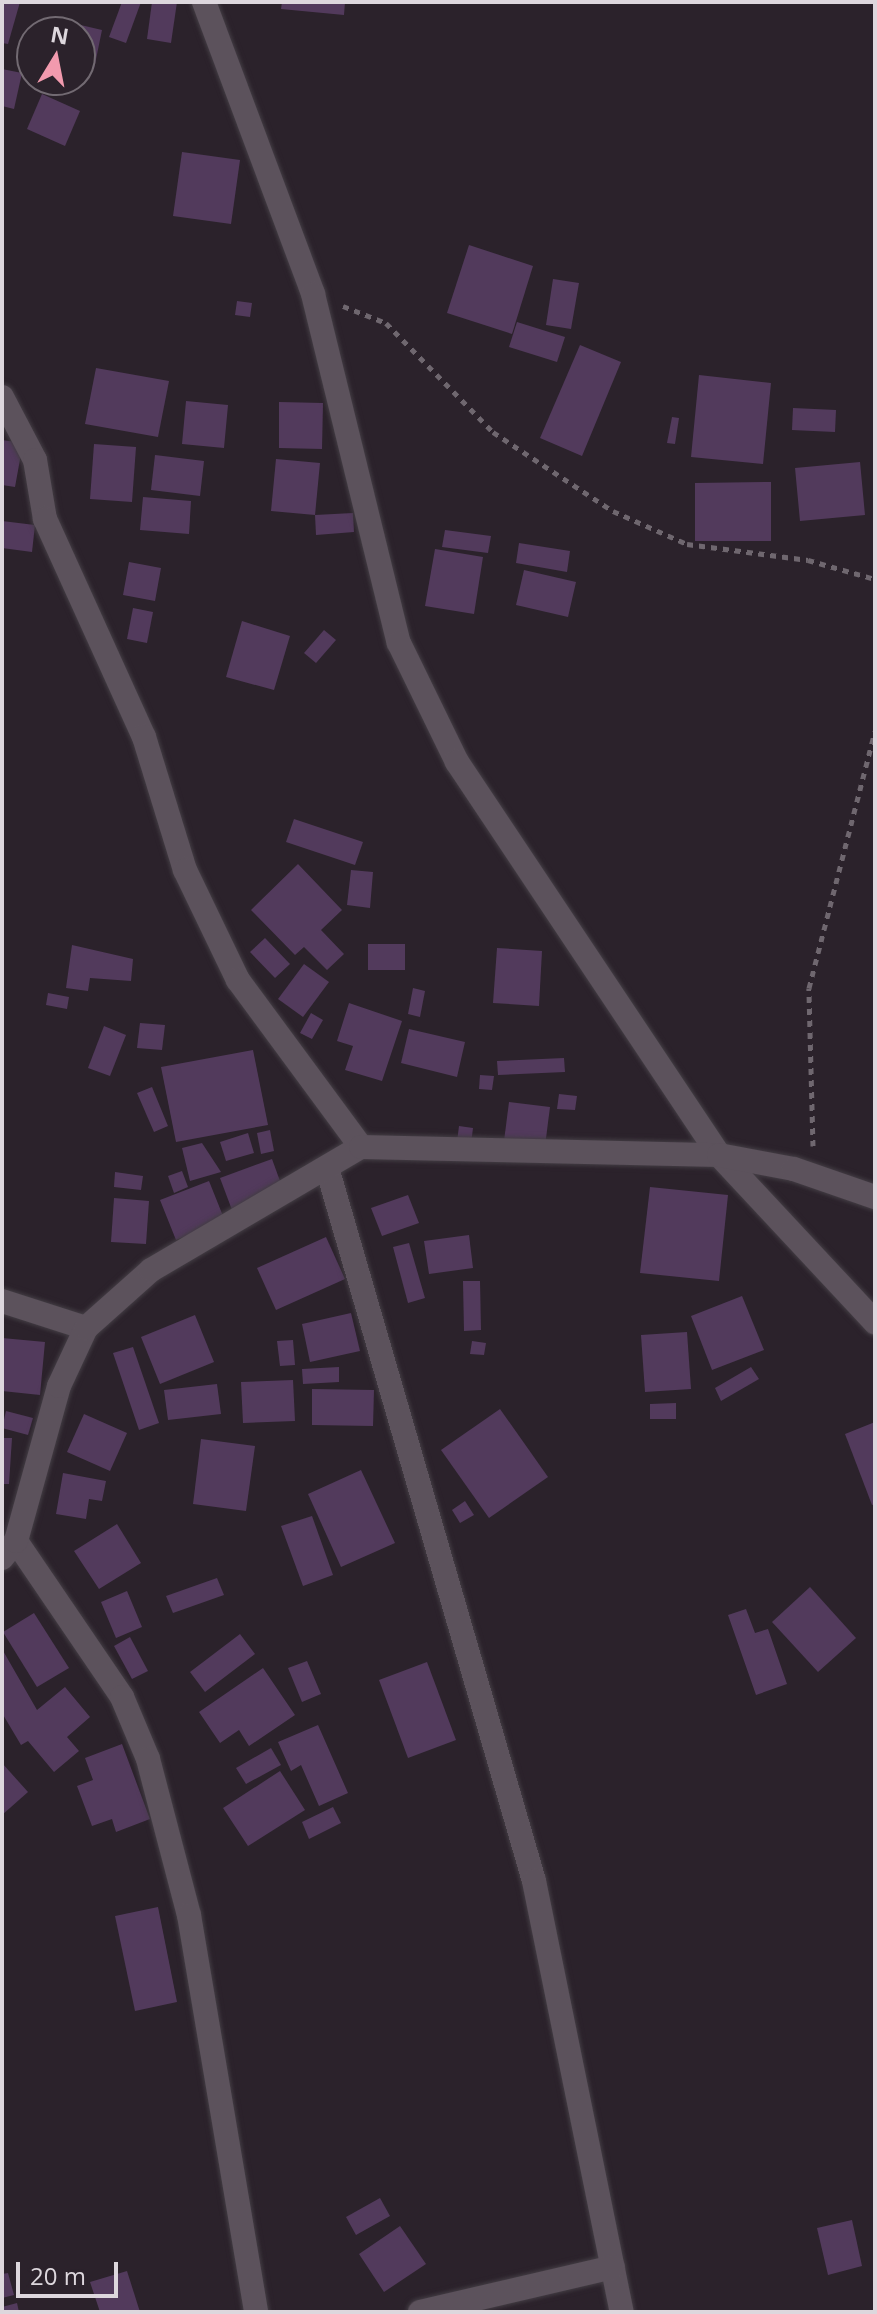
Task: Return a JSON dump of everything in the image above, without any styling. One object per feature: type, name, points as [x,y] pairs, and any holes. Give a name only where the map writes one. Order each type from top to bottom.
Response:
[{"type":"street","points":[[204,2],[313,294],[399,643],[457,762],[719,1155],[875,1322]]},
{"type":"street","points":[[2,397],[35,460],[45,519],[144,737],[198,898],[238,980],[361,1147]]},
{"type":"street","points":[[256,2312],[189,1915],[148,1759],[122,1697],[9,1549],[59,1386],[86,1328],[151,1270],[328,1171],[361,1147],[719,1155],[814,1176],[875,1197]]},
{"type":"street","points":[[328,1171],[534,1881],[622,2312]]},
{"type":"street","points":[[2,1301],[86,1328]]},
{"type":"street","points":[[420,2312],[613,2267]]},
{"type":"path","points":[[313,294],[386,323],[493,432],[613,511],[687,544],[808,560],[875,579]]},
{"type":"path","points":[[814,1176],[809,988],[875,731]]},
{"type":"building","points":[[2,2],[20,2],[8,44],[2,43]]},
{"type":"building","points":[[122,2],[141,2],[126,43],[109,37]]},
{"type":"building","points":[[152,2],[177,2],[171,43],[147,39]]},
{"type":"building","points":[[282,2],[345,2],[344,15],[281,9]]},
{"type":"building","points":[[96,29],[102,30],[96,59]]},
{"type":"building","points":[[2,69],[16,72],[17,96],[14,109],[2,106]]},
{"type":"building","points":[[41,96],[80,111],[65,146],[27,129]]},
{"type":"building","points":[[182,152],[240,160],[231,224],[173,216]]},
{"type":"building","points":[[469,245],[533,266],[512,334],[447,313]]},
{"type":"building","points":[[553,279],[579,283],[571,329],[546,325]]},
{"type":"building","points":[[237,301],[252,303],[250,317],[235,315]]},
{"type":"building","points":[[517,322],[565,337],[557,362],[509,347]]},
{"type":"building","points":[[580,345],[621,362],[582,456],[540,438]]},
{"type":"building","points":[[96,368],[169,381],[158,437],[85,424]]},
{"type":"building","points":[[699,375],[771,383],[763,464],[691,457]]},
{"type":"building","points":[[186,401],[228,405],[224,448],[182,444]]},
{"type":"building","points":[[279,402],[323,403],[322,449],[279,448]]},
{"type":"building","points":[[793,408],[836,410],[835,432],[792,430]]},
{"type":"building","points":[[672,417],[679,418],[675,444],[667,443]]},
{"type":"building","points":[[2,440],[23,443],[15,487],[2,485]]},
{"type":"building","points":[[94,444],[136,447],[132,502],[90,499]]},
{"type":"building","points":[[155,455],[204,461],[200,496],[151,490]]},
{"type":"building","points":[[276,459],[320,463],[315,515],[271,511]]},
{"type":"building","points":[[860,462],[865,515],[800,521],[795,468]]},
{"type":"building","points":[[771,482],[771,541],[695,541],[695,483]]},
{"type":"building","points":[[143,497],[191,501],[189,534],[140,530]]},
{"type":"building","points":[[353,513],[354,532],[316,535],[315,515]]},
{"type":"building","points":[[2,521],[35,525],[32,552],[2,548]]},
{"type":"building","points":[[445,530],[491,536],[488,553],[442,547]]},
{"type":"building","points":[[519,543],[570,551],[567,572],[516,563]]},
{"type":"building","points":[[435,549],[483,557],[474,614],[425,606]]},
{"type":"building","points":[[129,562],[161,568],[155,601],[123,595]]},
{"type":"building","points":[[524,570],[576,582],[568,617],[516,605]]},
{"type":"building","points":[[133,608],[153,612],[147,643],[127,639]]},
{"type":"building","points":[[242,621],[290,636],[274,690],[226,677]]},
{"type":"building","points":[[324,630],[336,640],[316,663],[304,653]]},
{"type":"building","points":[[294,819],[363,842],[355,865],[286,842]]},
{"type":"building","points":[[298,864],[342,910],[321,930],[344,954],[327,970],[304,947],[295,955],[251,910]]},
{"type":"building","points":[[351,870],[373,872],[370,908],[347,905]]},
{"type":"building","points":[[265,938],[290,964],[275,978],[250,952]]},
{"type":"building","points":[[368,944],[405,944],[405,970],[368,970]]},
{"type":"building","points":[[72,945],[133,959],[131,981],[90,978],[88,991],[66,988]]},
{"type":"building","points":[[497,948],[542,951],[539,1006],[493,1003]]},
{"type":"building","points":[[304,964],[329,982],[303,1017],[278,999]]},
{"type":"building","points":[[413,988],[425,991],[420,1017],[408,1014]]},
{"type":"building","points":[[48,993],[69,997],[67,1009],[46,1005]]},
{"type":"building","points":[[349,1003],[402,1021],[382,1081],[345,1070],[353,1046],[337,1041]]},
{"type":"building","points":[[311,1013],[323,1020],[312,1039],[300,1033]]},
{"type":"building","points":[[140,1023],[165,1025],[162,1050],[137,1048]]},
{"type":"building","points":[[104,1026],[126,1035],[110,1076],[88,1068]]},
{"type":"building","points":[[409,1029],[465,1042],[457,1077],[401,1063]]},
{"type":"building","points":[[253,1050],[268,1125],[176,1142],[161,1067]]},
{"type":"building","points":[[564,1058],[565,1072],[498,1075],[497,1061]]},
{"type":"building","points":[[480,1075],[494,1076],[492,1090],[479,1089]]},
{"type":"building","points":[[152,1087],[168,1126],[154,1132],[137,1093]]},
{"type":"building","points":[[559,1094],[577,1096],[575,1110],[557,1109]]},
{"type":"building","points":[[509,1102],[550,1107],[545,1146],[504,1141]]},
{"type":"building","points":[[459,1126],[473,1128],[471,1144],[457,1142]]},
{"type":"building","points":[[270,1130],[274,1151],[261,1154],[257,1133]]},
{"type":"building","points":[[248,1133],[254,1153],[226,1161],[220,1142]]},
{"type":"building","points":[[202,1143],[221,1172],[190,1181],[182,1148]]},
{"type":"building","points":[[272,1159],[284,1192],[232,1210],[220,1178]]},
{"type":"building","points":[[182,1171],[188,1187],[174,1193],[168,1176]]},
{"type":"building","points":[[115,1172],[143,1176],[141,1190],[114,1187]]},
{"type":"building","points":[[209,1181],[225,1221],[176,1240],[160,1200]]},
{"type":"building","points":[[650,1187],[728,1195],[719,1281],[640,1273]]},
{"type":"building","points":[[408,1195],[419,1223],[382,1236],[371,1208]]},
{"type":"building","points":[[114,1198],[149,1201],[146,1244],[111,1242]]},
{"type":"building","points":[[469,1235],[473,1268],[429,1274],[424,1241]]},
{"type":"building","points":[[326,1237],[345,1279],[276,1310],[257,1268]]},
{"type":"building","points":[[409,1243],[425,1298],[408,1303],[393,1247]]},
{"type":"building","points":[[463,1281],[480,1281],[481,1330],[464,1331]]},
{"type":"building","points":[[742,1296],[764,1350],[712,1370],[691,1316]]},
{"type":"building","points":[[351,1313],[360,1351],[310,1362],[302,1324]]},
{"type":"building","points":[[195,1315],[214,1362],[160,1384],[141,1337]]},
{"type":"building","points":[[687,1332],[691,1389],[645,1392],[641,1335]]},
{"type":"building","points":[[2,1338],[45,1342],[40,1395],[2,1391]]},
{"type":"building","points":[[293,1340],[295,1365],[280,1366],[277,1341]]},
{"type":"building","points":[[472,1341],[486,1343],[484,1355],[470,1354]]},
{"type":"building","points":[[133,1347],[159,1423],[139,1430],[113,1353]]},
{"type":"building","points":[[339,1367],[339,1382],[303,1384],[302,1369]]},
{"type":"building","points":[[751,1367],[759,1379],[721,1401],[715,1388]]},
{"type":"building","points":[[293,1380],[295,1421],[243,1423],[241,1382]]},
{"type":"building","points":[[217,1384],[221,1414],[168,1420],[164,1390]]},
{"type":"building","points":[[312,1389],[374,1390],[373,1426],[312,1425]]},
{"type":"building","points":[[676,1403],[676,1419],[650,1419],[650,1404]]},
{"type":"building","points":[[500,1409],[548,1477],[489,1518],[441,1450]]},
{"type":"building","points":[[6,1411],[33,1418],[28,1435],[2,1428]]},
{"type":"building","points":[[84,1414],[127,1433],[110,1471],[67,1452]]},
{"type":"building","points":[[875,1422],[875,1504],[872,1505],[845,1434]]},
{"type":"building","points":[[2,1438],[12,1438],[9,1484],[2,1484]]},
{"type":"building","points":[[201,1439],[255,1446],[246,1511],[193,1504]]},
{"type":"building","points":[[361,1470],[395,1543],[341,1567],[308,1494]]},
{"type":"building","points":[[63,1473],[106,1481],[102,1501],[89,1499],[86,1519],[56,1514]]},
{"type":"building","points":[[465,1501],[474,1515],[460,1523],[452,1510]]},
{"type":"building","points":[[312,1516],[333,1575],[303,1586],[281,1526]]},
{"type":"building","points":[[117,1524],[141,1563],[99,1589],[74,1551]]},
{"type":"building","points":[[217,1578],[224,1595],[173,1613],[166,1596]]},
{"type":"building","points":[[810,1587],[856,1638],[818,1672],[772,1622]]},
{"type":"building","points":[[127,1591],[142,1627],[116,1638],[101,1602]]},
{"type":"building","points":[[746,1609],[755,1633],[768,1629],[787,1684],[756,1695],[728,1615]]},
{"type":"building","points":[[34,1613],[69,1668],[37,1687],[3,1632]]},
{"type":"building","points":[[240,1634],[255,1654],[205,1692],[190,1672]]},
{"type":"building","points":[[130,1637],[148,1671],[132,1679],[114,1646]]},
{"type":"building","points":[[2,1649],[37,1710],[65,1687],[90,1717],[67,1737],[79,1751],[54,1772],[28,1741],[21,1745],[2,1713]]},
{"type":"building","points":[[307,1661],[321,1694],[302,1702],[288,1668]]},
{"type":"building","points":[[427,1662],[456,1740],[408,1758],[379,1680]]},
{"type":"building","points":[[263,1668],[295,1715],[249,1746],[239,1730],[220,1743],[199,1712]]},
{"type":"building","points":[[318,1725],[348,1793],[319,1806],[301,1765],[291,1771],[278,1742]]},
{"type":"building","points":[[122,1744],[150,1819],[116,1832],[112,1819],[92,1826],[77,1786],[93,1780],[85,1758]]},
{"type":"building","points":[[271,1748],[281,1765],[246,1784],[236,1768]]},
{"type":"building","points":[[2,1763],[28,1792],[2,1815]]},
{"type":"building","points":[[280,1771],[305,1810],[248,1846],[223,1808]]},
{"type":"building","points":[[333,1807],[341,1823],[309,1839],[302,1822]]},
{"type":"building","points":[[158,1907],[177,2002],[135,2011],[115,1916]]},
{"type":"building","points":[[380,2198],[390,2216],[356,2235],[346,2217]]},
{"type":"building","points":[[852,2220],[862,2266],[828,2275],[817,2228]]},
{"type":"building","points":[[400,2226],[426,2264],[384,2292],[359,2254]]},
{"type":"building","points":[[127,2271],[140,2312],[100,2312],[90,2282]]},
{"type":"building","points":[[8,2273],[14,2295],[2,2298],[2,2274]]},
{"type":"building","points":[[17,2303],[19,2312],[2,2312],[2,2307]]}]
